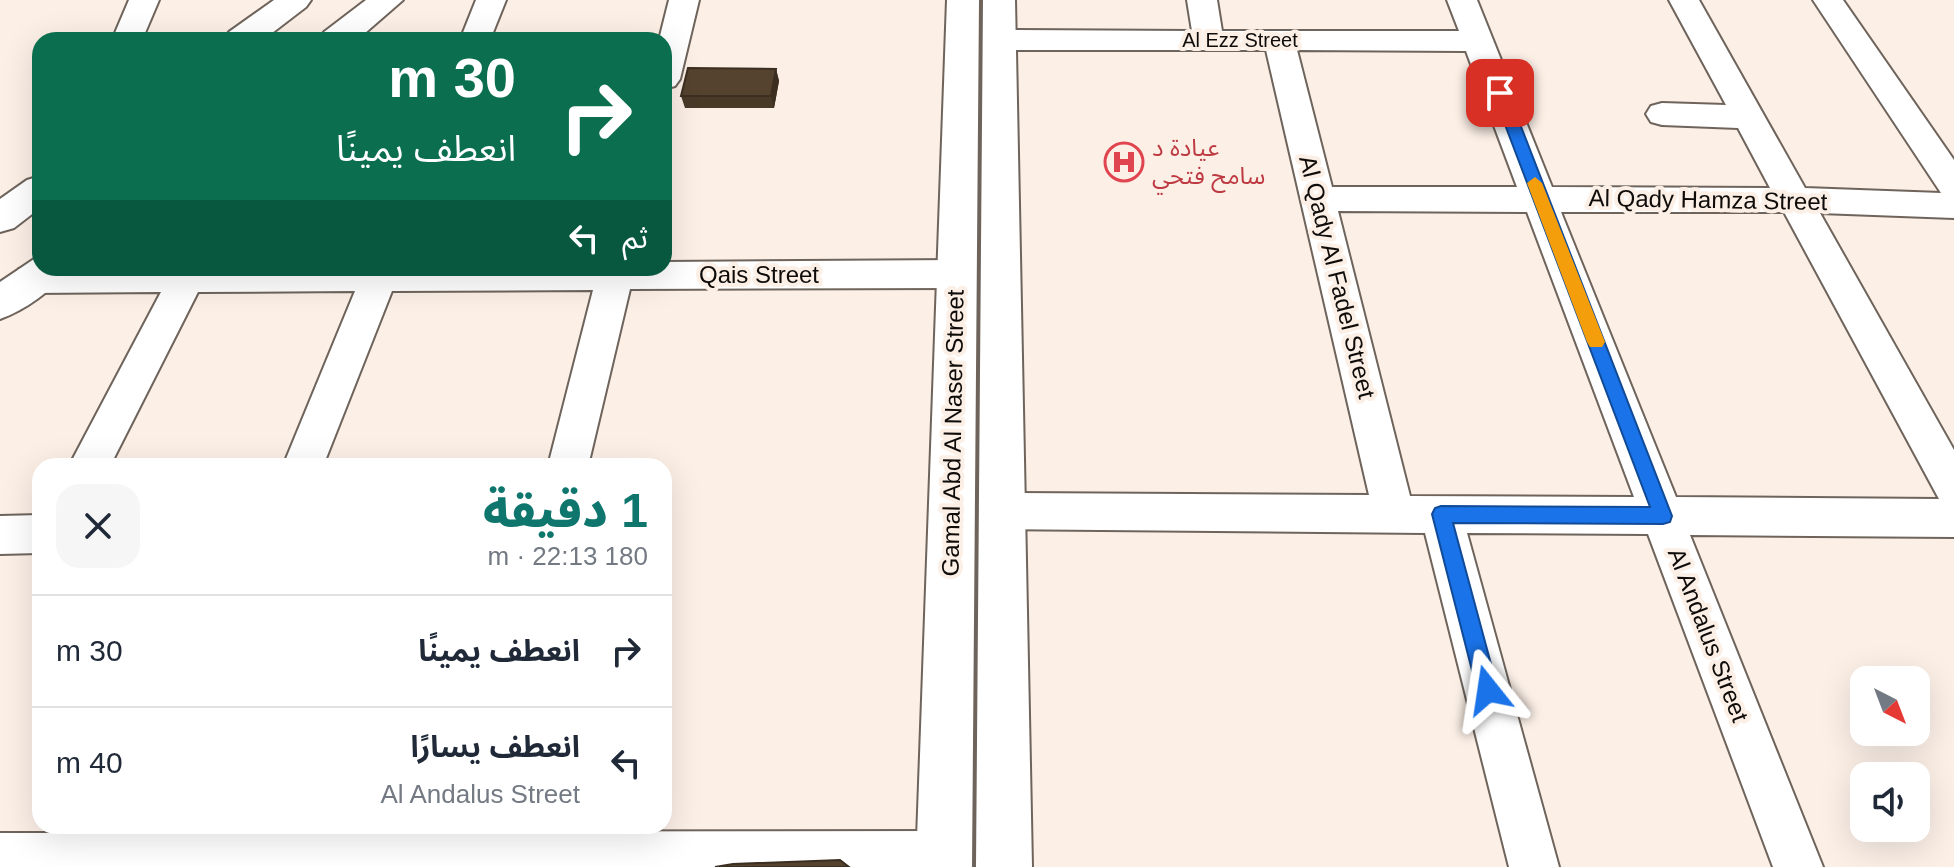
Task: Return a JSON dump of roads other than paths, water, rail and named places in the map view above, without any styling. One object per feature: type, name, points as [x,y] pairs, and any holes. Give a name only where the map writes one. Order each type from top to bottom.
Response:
[{"type":"main road","points":[[252,32],[295,0]]},
{"type":"main road","points":[[346,32],[387,0]]},
{"type":"main road","name":"Gamal Abd Al Naser Street","points":[[944,862],[963,0]]},
{"type":"main road","name":"Gamal Abd Al Naser Street","points":[[999,0],[1004,867]]},
{"type":"main road","points":[[0,218],[32,195]]},
{"type":"main road","points":[[0,303],[37,276]]},
{"type":"street","points":[[130,32],[144,0]]},
{"type":"street","points":[[478,32],[491,0]]},
{"type":"street","points":[[672,47],[684,0]]},
{"type":"street","points":[[1202,0],[1209,40]]},
{"type":"street","name":"Al Andalus Street","points":[[1462,0],[1798,867]]},
{"type":"street","points":[[1684,0],[1954,488]]},
{"type":"street","points":[[1828,0],[1954,186]]},
{"type":"street","name":"Al Ezz Street","points":[[999,40],[1480,41]]},
{"type":"street","name":"Al Qady Al Fadel Street","points":[[1279,40],[1394,514]]},
{"type":"street","points":[[1662,114],[1749,117]]},
{"type":"street","name":"Al Qady Hamza Street","points":[[1318,199],[1795,200],[1954,206]]},
{"type":"street","name":"Qais Street","points":[[672,272],[957,274]]},
{"type":"street","name":"Qais Street","points":[[114,276],[265,276]]},
{"type":"street","points":[[306,458],[380,276]]},
{"type":"street","points":[[570,458],[615,276]]},
{"type":"street","points":[[93,458],[187,278]]},
{"type":"street","points":[[1002,511],[1954,518]]},
{"type":"street","points":[[1441,514],[1534,867]]},
{"type":"street","points":[[0,535],[32,534]]},
{"type":"street","points":[[0,858],[149,850],[474,850],[944,862]]},
{"type":"place","name":"عيادة د سامح فتحي","points":[[1124,162]]}]
